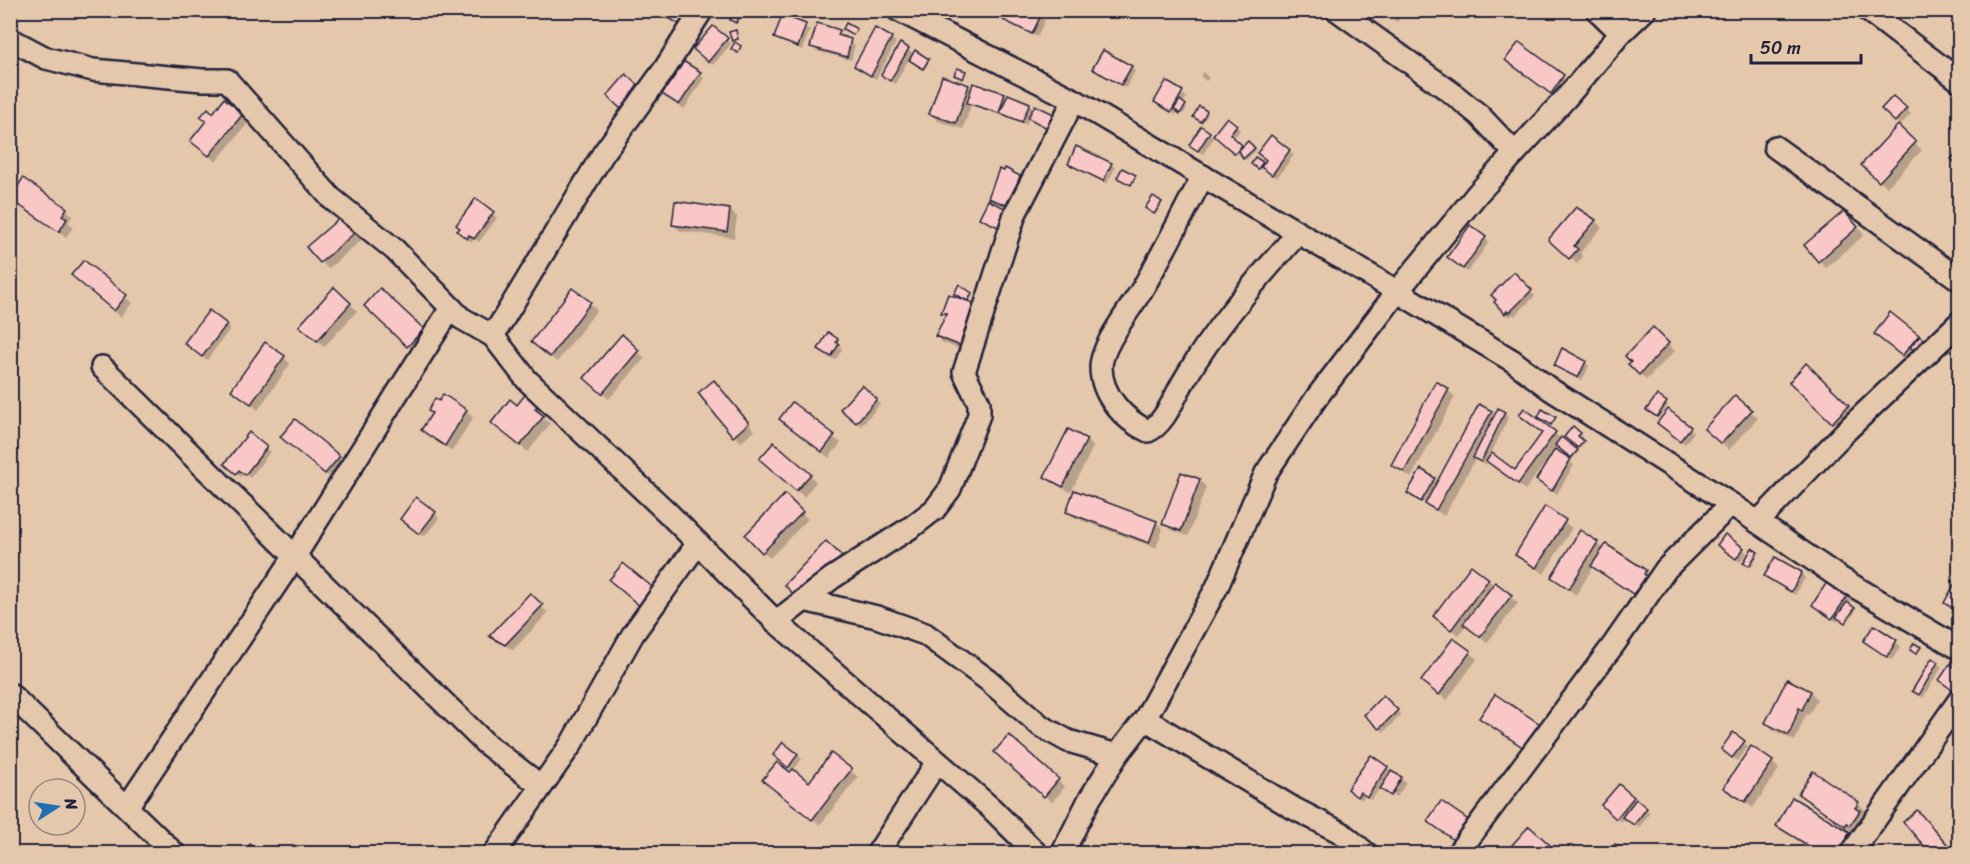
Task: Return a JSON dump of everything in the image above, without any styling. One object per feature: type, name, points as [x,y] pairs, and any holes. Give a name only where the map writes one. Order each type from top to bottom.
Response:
[{"type":"street","points":[[493,336],[603,154],[664,70],[702,10]]},
{"type":"street","points":[[898,10],[1074,100],[1513,361],[1550,389],[1731,504],[1840,578],[1959,649]]},
{"type":"street","points":[[1337,10],[1452,93],[1479,115],[1515,153]]},
{"type":"street","points":[[1597,10],[1621,33]]},
{"type":"street","points":[[1062,854],[1089,800],[1117,755],[1145,719],[1217,587],[1266,473],[1317,397],[1397,292],[1478,193],[1621,33],[1645,10]]},
{"type":"street","points":[[1867,10],[1959,81]]},
{"type":"street","points":[[10,39],[46,58],[93,70],[202,80],[227,80],[331,198],[395,250],[461,318],[493,336],[527,380],[698,543],[776,622],[991,808],[1037,854]]},
{"type":"street","points":[[776,622],[832,579],[935,509],[950,489],[979,416],[979,403],[964,372],[1015,214],[1074,100]]},
{"type":"street","points":[[1775,147],[1959,280]]},
{"type":"street","points":[[1203,176],[1144,286],[1106,349],[1101,364],[1105,389],[1131,423],[1148,431],[1157,426],[1191,368],[1233,307],[1298,233]]},
{"type":"street","points":[[127,807],[295,556],[451,308]]},
{"type":"street","points":[[1758,522],[1848,429],[1959,322]]},
{"type":"street","points":[[102,367],[485,743],[542,786]]},
{"type":"street","points":[[1457,854],[1614,644],[1666,568],[1731,504]]},
{"type":"street","points":[[494,854],[570,746],[633,633],[698,543]]},
{"type":"street","points":[[804,600],[877,617],[925,634],[988,680],[1041,726],[1068,741],[1117,755]]},
{"type":"street","points":[[10,694],[175,854]]},
{"type":"street","points":[[1851,854],[1959,699]]},
{"type":"street","points":[[1145,719],[1293,808],[1340,832],[1367,854]]},
{"type":"street","points":[[877,854],[937,762]]},
{"type":"building","points":[[668,10],[687,10],[692,13],[684,27],[665,16]]},
{"type":"building","points":[[736,10],[742,13],[736,23],[730,20]]},
{"type":"building","points":[[1008,10],[1032,10],[1041,15],[1032,34],[1003,20]]},
{"type":"building","points":[[782,15],[806,24],[798,47],[774,38]]},
{"type":"building","points":[[817,23],[840,30],[838,35],[851,39],[847,57],[810,47]]},
{"type":"building","points":[[846,23],[857,29],[853,35],[843,29]]},
{"type":"building","points":[[713,26],[728,38],[708,62],[693,49]]},
{"type":"building","points":[[875,28],[892,37],[871,76],[854,66]]},
{"type":"building","points":[[736,30],[738,39],[732,41],[729,32]]},
{"type":"building","points":[[735,42],[741,46],[738,53],[731,49]]},
{"type":"building","points":[[1519,42],[1564,75],[1551,94],[1505,60]]},
{"type":"building","points":[[900,43],[909,48],[890,81],[881,75]]},
{"type":"building","points":[[915,50],[929,59],[923,69],[909,60]]},
{"type":"building","points":[[1103,50],[1132,66],[1121,85],[1092,69]]},
{"type":"building","points":[[683,61],[701,72],[679,105],[662,94]]},
{"type":"building","points":[[957,68],[966,71],[963,79],[954,75]]},
{"type":"building","points":[[626,74],[643,89],[623,111],[607,96]]},
{"type":"building","points":[[942,76],[969,85],[956,123],[929,114]]},
{"type":"building","points":[[1166,81],[1183,91],[1171,112],[1154,102]]},
{"type":"building","points":[[973,83],[1005,93],[999,113],[967,103]]},
{"type":"building","points":[[1008,94],[1030,103],[1022,122],[1000,113]]},
{"type":"building","points":[[1893,96],[1907,108],[1895,122],[1881,109]]},
{"type":"building","points":[[224,98],[231,104],[235,99],[247,109],[209,156],[190,141],[206,121],[200,117],[208,108],[213,113]]},
{"type":"building","points":[[1180,100],[1186,105],[1180,114],[1174,109]]},
{"type":"building","points":[[1035,105],[1064,119],[1057,133],[1028,118]]},
{"type":"building","points":[[1199,106],[1207,111],[1201,122],[1193,117]]},
{"type":"building","points":[[1227,117],[1237,125],[1230,134],[1242,145],[1235,154],[1213,135]]},
{"type":"building","points":[[1898,125],[1916,142],[1879,182],[1861,165]]},
{"type":"building","points":[[1201,126],[1210,132],[1198,151],[1189,145]]},
{"type":"building","points":[[1271,135],[1290,150],[1272,175],[1261,167],[1266,160],[1257,153]]},
{"type":"building","points":[[1248,141],[1255,148],[1243,159],[1239,150]]},
{"type":"building","points":[[1076,146],[1112,163],[1103,181],[1068,164]]},
{"type":"building","points":[[1960,150],[1960,166],[1951,159]]},
{"type":"building","points":[[1255,157],[1263,162],[1258,169],[1251,164]]},
{"type":"building","points":[[1005,168],[1020,176],[1009,206],[988,198],[999,169],[1004,171]]},
{"type":"building","points":[[1122,168],[1136,175],[1131,185],[1117,178]]},
{"type":"building","points":[[23,178],[67,208],[62,216],[67,219],[59,232],[10,199]]},
{"type":"building","points":[[1153,196],[1162,202],[1154,214],[1145,208]]},
{"type":"building","points":[[476,198],[494,212],[474,239],[469,235],[467,239],[457,231],[460,228],[456,225]]},
{"type":"building","points":[[988,200],[1009,210],[1000,228],[979,218]]},
{"type":"building","points":[[675,201],[730,209],[727,232],[672,225]]},
{"type":"building","points":[[1576,207],[1596,220],[1574,246],[1578,249],[1569,259],[1548,240]]},
{"type":"building","points":[[1844,211],[1858,227],[1818,262],[1804,245]]},
{"type":"building","points":[[344,214],[358,230],[320,263],[306,247]]},
{"type":"building","points":[[1470,225],[1486,237],[1463,269],[1447,257]]},
{"type":"building","points":[[84,260],[127,295],[114,311],[71,275]]},
{"type":"building","points":[[1514,272],[1532,290],[1509,313],[1507,311],[1505,314],[1491,295]]},
{"type":"building","points":[[959,284],[972,293],[968,301],[954,294]]},
{"type":"building","points":[[334,287],[351,303],[317,341],[299,326]]},
{"type":"building","points":[[380,288],[424,329],[407,347],[364,306]]},
{"type":"building","points":[[572,288],[591,302],[550,357],[531,342]]},
{"type":"building","points":[[948,294],[976,304],[961,346],[935,336],[947,313],[941,313]]},
{"type":"building","points":[[209,310],[227,324],[202,357],[184,343]]},
{"type":"building","points":[[1890,312],[1919,335],[1902,356],[1874,334]]},
{"type":"building","points":[[1653,327],[1669,343],[1639,375],[1628,364],[1631,362],[1625,356]]},
{"type":"building","points":[[828,332],[838,339],[836,342],[839,344],[831,357],[818,349]]},
{"type":"building","points":[[622,334],[639,350],[602,394],[584,378]]},
{"type":"building","points":[[1920,336],[1928,343],[1918,354],[1910,347]]},
{"type":"building","points":[[265,342],[285,356],[251,404],[231,390]]},
{"type":"building","points":[[1562,348],[1586,361],[1578,378],[1554,366]]},
{"type":"building","points":[[1806,363],[1849,405],[1832,423],[1789,382]]},
{"type":"building","points":[[714,380],[749,423],[733,437],[698,393]]},
{"type":"building","points":[[1436,381],[1449,389],[1404,472],[1391,465]]},
{"type":"building","points":[[862,385],[877,399],[856,423],[840,409]]},
{"type":"building","points":[[528,391],[540,402],[535,409],[544,416],[520,446],[491,423],[510,399],[517,405]]},
{"type":"building","points":[[443,394],[467,410],[445,446],[421,430],[432,413],[428,411],[435,398],[439,401]]},
{"type":"building","points":[[1657,395],[1667,402],[1657,417],[1646,410]]},
{"type":"building","points":[[1735,395],[1752,410],[1721,444],[1704,429]]},
{"type":"building","points":[[792,402],[835,435],[822,452],[779,419]]},
{"type":"building","points":[[1479,404],[1492,411],[1436,510],[1425,504]]},
{"type":"building","points":[[1498,408],[1505,412],[1481,462],[1473,458]]},
{"type":"building","points":[[1524,408],[1556,432],[1518,484],[1486,461],[1492,453],[1515,470],[1542,433],[1519,415]]},
{"type":"building","points":[[1542,409],[1556,417],[1551,425],[1538,417]]},
{"type":"building","points":[[1668,409],[1691,427],[1680,441],[1657,423]]},
{"type":"building","points":[[295,419],[340,456],[325,474],[280,437]]},
{"type":"building","points":[[1573,426],[1581,433],[1578,436],[1584,441],[1578,448],[1564,437]]},
{"type":"building","points":[[1068,429],[1087,439],[1063,487],[1044,477]]},
{"type":"building","points":[[249,432],[267,447],[245,475],[239,470],[236,474],[224,464]]},
{"type":"building","points":[[1561,437],[1578,450],[1571,458],[1555,445]]},
{"type":"building","points":[[774,442],[811,474],[796,491],[759,459]]},
{"type":"building","points":[[1555,449],[1571,459],[1552,491],[1536,480]]},
{"type":"building","points":[[1421,469],[1435,478],[1421,502],[1407,493]]},
{"type":"building","points":[[1181,472],[1200,479],[1181,531],[1162,524]]},
{"type":"building","points":[[1074,490],[1157,521],[1149,543],[1066,512]]},
{"type":"building","points":[[785,494],[803,512],[762,553],[745,535]]},
{"type":"building","points":[[416,497],[436,512],[419,534],[400,519]]},
{"type":"building","points":[[1545,506],[1566,520],[1536,568],[1515,555]]},
{"type":"building","points":[[1580,530],[1598,542],[1569,589],[1551,577]]},
{"type":"building","points":[[1725,534],[1744,548],[1736,559],[1717,545]]},
{"type":"building","points":[[826,541],[842,556],[800,600],[784,585]]},
{"type":"building","points":[[1606,544],[1646,570],[1644,574],[1648,577],[1633,594],[1591,566]]},
{"type":"building","points":[[1752,548],[1758,552],[1749,566],[1743,563]]},
{"type":"building","points":[[1775,557],[1802,572],[1791,592],[1764,576]]},
{"type":"building","points":[[623,563],[656,590],[641,607],[609,580]]},
{"type":"building","points":[[1471,565],[1489,579],[1451,630],[1433,616]]},
{"type":"building","points":[[1495,582],[1512,595],[1480,637],[1463,624]]},
{"type":"building","points":[[1827,582],[1848,595],[1832,619],[1812,605]]},
{"type":"building","points":[[1954,585],[1960,588],[1960,613],[1944,603]]},
{"type":"building","points":[[530,593],[543,605],[505,645],[489,636]]},
{"type":"building","points":[[1847,602],[1855,608],[1845,623],[1836,617]]},
{"type":"building","points":[[1874,625],[1897,640],[1887,657],[1863,641]]},
{"type":"building","points":[[1453,638],[1471,651],[1439,695],[1421,681]]},
{"type":"building","points":[[1914,643],[1921,647],[1916,654],[1910,650]]},
{"type":"building","points":[[1932,658],[1938,662],[1919,695],[1912,691]]},
{"type":"building","points":[[1950,664],[1960,670],[1960,679],[1952,690],[1939,680]]},
{"type":"building","points":[[1787,679],[1811,691],[1802,710],[1799,708],[1789,735],[1765,723]]},
{"type":"building","points":[[1495,694],[1540,724],[1524,748],[1479,718]]},
{"type":"building","points":[[1383,695],[1398,710],[1379,729],[1364,715]]},
{"type":"building","points":[[1733,732],[1745,741],[1732,758],[1721,749]]},
{"type":"building","points":[[1009,735],[1059,779],[1044,797],[994,752]]},
{"type":"building","points":[[783,742],[798,754],[788,768],[773,755]]},
{"type":"building","points":[[1751,746],[1773,761],[1745,802],[1723,788]]},
{"type":"building","points":[[831,753],[852,769],[812,820],[762,780],[777,762],[790,772],[793,769],[809,782]]},
{"type":"building","points":[[1371,755],[1388,767],[1367,797],[1360,792],[1357,797],[1347,789]]},
{"type":"building","points":[[1391,771],[1402,777],[1391,796],[1380,789]]},
{"type":"building","points":[[1813,771],[1859,802],[1855,808],[1860,811],[1850,825],[1847,823],[1845,826],[1798,794]]},
{"type":"building","points":[[1619,784],[1634,797],[1616,819],[1601,805]]},
{"type":"building","points":[[1792,797],[1850,832],[1847,837],[1851,840],[1844,854],[1834,851],[1833,854],[1822,854],[1776,826]]},
{"type":"building","points":[[1636,799],[1647,808],[1634,825],[1622,817]]},
{"type":"building","points":[[1441,801],[1474,824],[1458,843],[1427,821]]},
{"type":"building","points":[[1917,810],[1956,854],[1931,854],[1903,822]]},
{"type":"building","points":[[1529,826],[1560,854],[1521,854],[1512,845]]},
{"type":"building","points":[[250,844],[263,854],[243,854]]},
{"type":"building","points":[[1615,844],[1631,854],[1602,854],[1604,850],[1610,853]]}]
